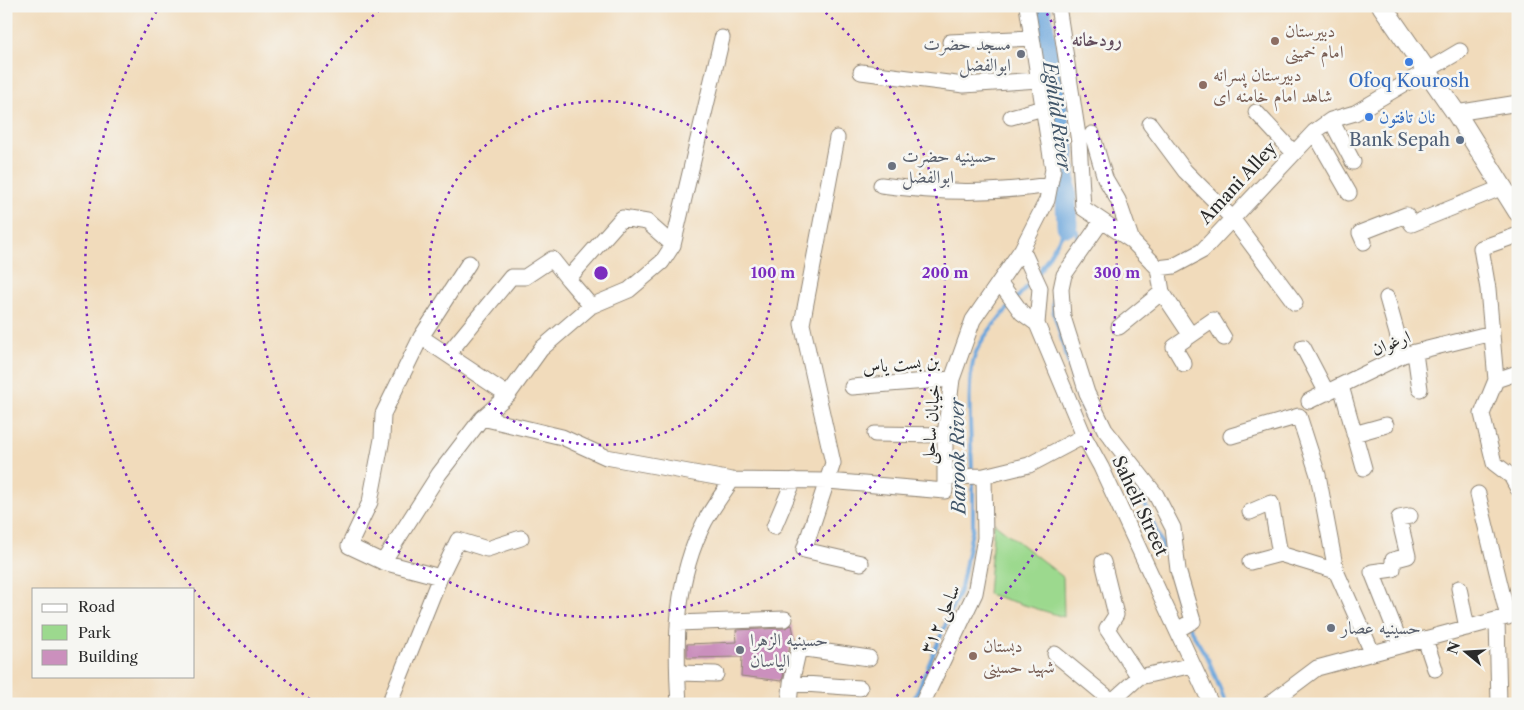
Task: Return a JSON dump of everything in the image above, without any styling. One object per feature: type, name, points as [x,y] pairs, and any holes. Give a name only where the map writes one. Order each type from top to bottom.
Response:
[{"type":"main road","points":[[1382,6],[1456,113],[1518,212]]},
{"type":"street","points":[[1027,6],[1043,108],[1083,208],[1101,222],[1132,240],[1158,268],[1162,292],[1190,334]]},
{"type":"street","points":[[1038,328],[1040,288],[1022,249],[1047,200],[1050,185],[1068,167],[1058,6]]},
{"type":"street","points":[[383,562],[439,474],[482,418],[508,395],[541,349],[591,306],[629,290],[662,262],[673,245],[722,38]]},
{"type":"street","points":[[950,42],[1032,38]]},
{"type":"street","name":"Amani Alley","points":[[1158,268],[1174,266],[1202,250],[1231,217],[1314,132],[1331,120],[1355,113],[1460,52]]},
{"type":"street","points":[[862,72],[964,85],[1038,80]]},
{"type":"street","points":[[1456,113],[1518,103]]},
{"type":"street","points":[[1011,117],[1043,108]]},
{"type":"street","points":[[1256,112],[1293,152]]},
{"type":"street","points":[[1331,120],[1352,162]]},
{"type":"street","points":[[1150,124],[1185,172],[1231,217],[1295,303]]},
{"type":"street","points":[[1314,132],[1349,193]]},
{"type":"street","points":[[1092,134],[1105,178],[1118,200],[1132,240]]},
{"type":"street","points":[[837,138],[802,324],[833,463],[804,550],[862,563]]},
{"type":"street","points":[[881,185],[934,192],[1003,192],[1050,185]]},
{"type":"street","points":[[1364,242],[1360,233],[1406,215],[1412,224],[1503,186]]},
{"type":"street","points":[[568,279],[622,218],[647,222],[673,245]]},
{"type":"street","points":[[1101,222],[1064,275],[1061,289],[1063,317],[1078,396],[1105,430],[1116,463],[1156,495],[1173,528],[1178,570],[1193,621],[1183,627]]},
{"type":"street","points":[[1518,235],[1481,248],[1496,380],[1482,414],[1494,463],[1511,476],[1518,489]]},
{"type":"street","name":"خیابان ساحلی","points":[[946,484],[945,435],[952,378],[973,320],[1004,287],[1022,249]]},
{"type":"street","points":[[448,354],[511,277],[525,277],[552,259],[591,306]]},
{"type":"street","points":[[440,577],[383,562],[349,546],[370,502],[382,439],[383,414],[421,337],[469,263]]},
{"type":"street","points":[[1004,287],[1018,308],[1038,328]]},
{"type":"street","points":[[1119,327],[1162,292]]},
{"type":"street","points":[[1387,298],[1409,354],[1420,389]]},
{"type":"street","points":[[1038,328],[1063,317]]},
{"type":"street","points":[[1184,364],[1174,346],[1190,334],[1213,320],[1224,338]]},
{"type":"street","name":"Saheli Street","points":[[1038,328],[1078,396],[1084,436],[1116,463],[1183,627],[1193,665],[1211,704]]},
{"type":"street","name":"ارغوان","points":[[1309,401],[1409,354],[1492,333]]},
{"type":"street","points":[[421,337],[508,395]]},
{"type":"street","points":[[1303,347],[1327,393]]},
{"type":"street","points":[[1496,380],[1517,373]]},
{"type":"street","name":"بن بست یاس","points":[[852,387],[952,378]]},
{"type":"street","points":[[1341,386],[1364,468]]},
{"type":"street","points":[[1231,436],[1299,416],[1318,475],[1336,571],[1372,652]]},
{"type":"street","points":[[482,418],[562,437],[606,457],[732,480],[946,484],[1029,465],[1084,436]]},
{"type":"street","points":[[1354,434],[1386,425]]},
{"type":"street","points":[[875,434],[945,435]]},
{"type":"street","name":"ساحلی ۳۱۲","points":[[922,704],[974,593],[985,538],[984,476]]},
{"type":"street","points":[[679,704],[678,606],[694,546],[706,521],[732,480]]},
{"type":"street","points":[[774,527],[794,480]]},
{"type":"street","points":[[1478,494],[1508,617],[1499,704]]},
{"type":"street","points":[[1250,512],[1271,503],[1280,554]]},
{"type":"street","points":[[1402,645],[1372,572],[1393,569],[1393,560],[1408,556],[1399,518],[1410,516]]},
{"type":"street","points":[[389,704],[440,577],[458,540],[487,549],[521,538]]},
{"type":"street","points":[[1250,562],[1280,554],[1336,571]]},
{"type":"street","points":[[1103,562],[1116,615],[1107,629],[1139,677]]},
{"type":"street","points":[[1459,588],[1467,628]]},
{"type":"street","points":[[1269,704],[1317,668],[1508,617]]},
{"type":"street","points":[[678,623],[785,619]]},
{"type":"street","points":[[1425,638],[1435,669]]},
{"type":"street","points":[[790,704],[791,683],[799,648],[869,658]]},
{"type":"street","points":[[1055,654],[1111,702],[1139,677],[1193,665]]},
{"type":"street","points":[[678,673],[716,674]]},
{"type":"street","points":[[791,683],[860,688]]},
{"type":"green space","points":[[994,523],[1063,577],[1064,617],[988,594]]},
{"type":"building","name":"حسینیه الزهرا الیاسان","points":[[792,625],[795,640],[790,646],[782,681],[741,676],[742,657],[687,658],[687,644],[737,642],[736,630],[785,628]]},
{"type":"waterway","name":"Eghlid River","points":[[1040,6],[1064,149],[1067,226]]},
{"type":"waterway","points":[[1038,274],[1067,226],[1077,231],[1078,242],[1056,270],[1055,285]]},
{"type":"waterway","name":"Barook River","points":[[1017,298],[1032,281]]},
{"type":"waterway","points":[[1054,292],[1053,310],[1078,396],[1086,417],[1111,449]]},
{"type":"waterway","name":"Barook River","points":[[972,474],[970,413],[972,367],[975,355],[982,341],[1011,305]]},
{"type":"waterway","points":[[1134,478],[1170,563]]},
{"type":"waterway","name":"Barook River","points":[[912,704],[961,588],[973,526],[973,481]]},
{"type":"waterway","points":[[1175,585],[1179,606],[1185,619]]},
{"type":"waterway","points":[[1189,627],[1209,661],[1226,704]]},
{"type":"place","name":"دبیرستان امام خمینی","points":[[1275,41]]},
{"type":"place","name":"مسجد حضرت ابوالفضل","points":[[1021,54]]},
{"type":"place","name":"Ofoq Kourosh","points":[[1409,62]]},
{"type":"place","name":"دبیرستان پسرانه شاهد امام خامنه ای","points":[[1203,85]]},
{"type":"place","name":"نان تافتون","points":[[1369,117]]},
{"type":"place","name":"Bank Sepah","points":[[1460,140]]},
{"type":"place","name":"حسینیه حضرت ابوالفضل","points":[[892,166]]},
{"type":"place","name":"حسینیه عصار","points":[[1331,628]]},
{"type":"place","name":"حسینیه الزهرا الیاسان","points":[[740,650]]},
{"type":"place","name":"دبستان شهید حسینی","points":[[973,656]]},
{"type":"district","name":"رودخانه","points":[[1097,39]]}]
